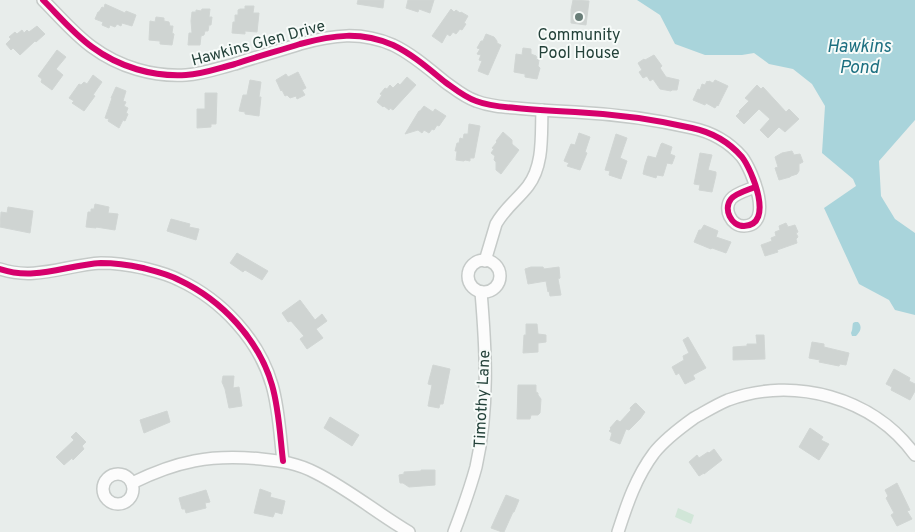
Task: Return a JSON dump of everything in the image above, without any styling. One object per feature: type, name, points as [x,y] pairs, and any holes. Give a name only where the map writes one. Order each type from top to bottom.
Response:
[{"type":"street","name":"Hawkins Glen Drive","points":[[43,0],[91,47],[120,63],[145,71],[172,75],[196,74],[213,70],[318,39],[342,35],[379,40],[400,49],[459,92],[473,100],[494,106],[604,114],[707,132],[729,145],[742,158],[751,172],[755,187]]},
{"type":"street","points":[[481,292],[494,288],[499,277],[496,267],[486,260],[498,219],[528,186],[535,173],[540,153],[542,110]]},
{"type":"street","name":"Timothy Lane","points":[[454,532],[471,484],[481,441],[484,410],[484,328],[481,292],[474,289],[471,285],[468,273],[473,264],[486,260]]},
{"type":"street","points":[[0,269],[12,273],[32,274],[102,263],[122,264],[163,273],[179,279],[201,293],[224,310],[237,323],[266,369],[276,403],[283,461]]},
{"type":"street","points":[[618,532],[632,491],[655,452],[688,422],[707,410],[748,394],[792,390],[815,392],[836,398],[857,406],[876,418],[894,431],[915,455]]},
{"type":"street","points":[[132,483],[175,465],[217,457],[283,461],[314,472],[334,483],[409,532]]},
{"type":"green space","points":[[678,508],[694,515],[691,524],[675,517]]},
{"type":"water","name":"Hawkins Pond","points":[[637,0],[915,0],[915,120],[879,161],[881,196],[895,219],[915,233],[915,315],[895,310],[889,300],[859,284],[824,208],[856,186],[853,179],[822,153],[825,106],[812,84],[793,69],[769,64],[754,53],[742,55],[705,55],[675,44],[660,15]]},
{"type":"water","points":[[853,323],[860,324],[860,329],[856,336],[852,336]]},
{"type":"building","points":[[358,0],[384,0],[383,8],[357,4]]},
{"type":"building","points":[[408,0],[434,0],[430,13],[419,9],[418,12],[406,8]]},
{"type":"building","name":"Community Pool House","points":[[573,0],[589,1],[586,25],[571,23]]},
{"type":"building","points":[[105,4],[125,13],[126,11],[136,15],[132,26],[122,23],[121,26],[117,24],[115,27],[110,25],[109,28],[102,25],[103,22],[95,19]]},
{"type":"building","points":[[245,6],[254,6],[253,13],[259,13],[257,32],[245,31],[245,34],[232,33],[235,15],[238,15],[238,10],[245,9]]},
{"type":"building","points":[[202,9],[210,9],[211,25],[209,25],[208,31],[205,31],[204,35],[201,36],[200,45],[188,45],[189,33],[192,33],[192,12],[196,12],[196,10],[201,11]]},
{"type":"building","points":[[451,9],[454,12],[456,10],[468,16],[464,23],[466,24],[456,34],[453,32],[450,36],[447,34],[442,43],[432,36]]},
{"type":"building","points":[[156,17],[164,18],[164,21],[169,22],[170,26],[173,26],[172,45],[160,44],[160,41],[149,40],[150,21],[155,22]]},
{"type":"building","points":[[37,26],[45,34],[20,55],[13,48],[11,50],[6,44],[11,39],[9,37],[15,32],[17,34],[22,30],[24,33],[27,30],[29,32]]},
{"type":"building","points":[[486,34],[494,37],[497,43],[501,45],[488,75],[478,71],[482,61],[479,60],[481,55],[477,54],[480,49],[477,48]]},
{"type":"building","points":[[523,48],[531,49],[531,54],[539,60],[538,66],[540,68],[537,79],[525,77],[525,74],[514,72],[516,54],[522,55]]},
{"type":"building","points":[[57,50],[66,57],[56,69],[63,75],[52,90],[41,82],[42,79],[38,76]]},
{"type":"building","points":[[654,55],[662,66],[660,68],[666,77],[679,80],[677,90],[660,89],[653,79],[650,81],[647,76],[643,78],[639,72],[642,70],[638,63]]},
{"type":"building","points":[[298,72],[306,88],[302,90],[305,95],[297,99],[296,96],[290,98],[287,95],[285,96],[276,80],[286,74],[288,77]]},
{"type":"building","points":[[93,75],[102,82],[84,111],[72,103],[74,101],[69,98],[79,84],[81,85],[84,82],[87,84]]},
{"type":"building","points":[[407,77],[416,85],[393,110],[383,107],[377,102],[385,88],[387,89],[390,85],[393,88],[398,83],[400,85]]},
{"type":"building","points":[[250,80],[261,82],[259,116],[239,111],[243,95],[247,95]]},
{"type":"building","points":[[715,80],[728,86],[718,106],[715,108],[706,103],[705,105],[693,100],[702,84],[705,85],[707,81],[713,83]]},
{"type":"building","points":[[757,85],[761,89],[763,87],[786,112],[789,109],[799,119],[785,132],[779,127],[768,138],[760,130],[770,119],[759,109],[744,124],[736,116],[749,101],[745,98]]},
{"type":"building","points":[[116,87],[126,91],[123,101],[126,102],[124,106],[128,108],[125,121],[123,120],[119,128],[108,121],[109,119],[105,118]]},
{"type":"building","points":[[205,93],[217,93],[216,124],[211,124],[211,127],[197,128],[197,109],[205,109]]},
{"type":"building","points":[[424,106],[433,112],[435,109],[446,116],[439,126],[437,125],[429,133],[424,130],[422,133],[418,130],[405,134],[419,111]]},
{"type":"building","points":[[469,124],[480,126],[474,158],[470,158],[470,161],[456,160],[457,151],[455,151],[457,143],[459,143],[460,138],[463,139],[464,134],[468,134]]},
{"type":"building","points":[[503,132],[519,150],[501,174],[496,170],[495,156],[491,153],[496,141]]},
{"type":"building","points":[[579,133],[590,137],[585,152],[587,153],[580,170],[567,166],[569,163],[564,161],[571,144],[575,145]]},
{"type":"building","points":[[616,134],[627,138],[620,158],[627,161],[621,179],[609,175],[610,171],[605,170]]},
{"type":"building","points":[[662,143],[672,147],[670,154],[675,156],[672,164],[667,163],[663,176],[657,175],[656,178],[643,174],[648,156],[656,158]]},
{"type":"building","points":[[792,151],[794,155],[800,154],[803,162],[799,164],[799,171],[797,174],[779,180],[775,168],[778,167],[775,157]]},
{"type":"building","points":[[700,153],[712,155],[708,170],[716,172],[716,175],[712,192],[699,190],[700,185],[694,184]]},
{"type":"building","points":[[95,204],[109,207],[108,213],[118,214],[115,230],[86,227],[88,212],[94,209]]},
{"type":"building","points":[[8,207],[33,211],[30,233],[0,227],[1,212],[7,213]]},
{"type":"building","points":[[171,219],[190,224],[189,227],[199,229],[196,240],[167,231]]},
{"type":"building","points":[[786,223],[788,227],[795,225],[798,232],[796,233],[798,237],[796,239],[797,243],[765,256],[761,245],[772,241],[771,238],[776,236],[775,232],[780,230],[779,226]]},
{"type":"building","points":[[704,225],[718,231],[716,237],[731,242],[726,253],[694,242],[699,230]]},
{"type":"building","points":[[237,253],[268,271],[262,280],[245,270],[243,272],[230,263]]},
{"type":"building","points":[[543,267],[544,269],[559,267],[560,278],[558,279],[561,295],[550,296],[546,281],[528,284],[525,269]]},
{"type":"building","points":[[300,300],[315,320],[322,314],[327,321],[316,329],[323,338],[307,349],[300,339],[304,336],[291,321],[288,322],[282,313]]},
{"type":"building","points":[[526,324],[537,324],[538,334],[546,335],[546,342],[538,343],[538,352],[523,353]]},
{"type":"building","points":[[756,335],[764,335],[765,359],[733,360],[733,347],[757,344]]},
{"type":"building","points":[[688,337],[706,368],[693,375],[695,379],[685,384],[679,373],[676,375],[672,367],[684,360],[683,356],[689,353],[683,340]]},
{"type":"building","points":[[812,342],[824,344],[824,347],[849,353],[846,365],[840,364],[839,366],[809,358]]},
{"type":"building","points":[[433,365],[450,369],[443,404],[440,404],[439,408],[428,406],[432,385],[428,384]]},
{"type":"building","points":[[894,369],[910,378],[909,381],[915,384],[915,391],[910,400],[891,390],[892,387],[886,384]]},
{"type":"building","points":[[223,376],[234,376],[233,388],[239,387],[242,406],[229,408],[222,382]]},
{"type":"building","points":[[518,385],[536,385],[536,392],[541,399],[540,413],[538,415],[531,415],[530,419],[517,419]]},
{"type":"building","points":[[636,403],[645,412],[629,430],[626,429],[620,444],[610,440],[612,433],[609,431],[610,428],[617,420],[620,422]]},
{"type":"building","points":[[167,411],[170,422],[144,433],[140,420]]},
{"type":"building","points":[[330,417],[359,435],[352,446],[324,428]]},
{"type":"building","points":[[810,428],[823,437],[821,440],[829,444],[819,460],[799,447]]},
{"type":"building","points":[[76,432],[86,442],[82,446],[84,449],[73,460],[72,458],[64,465],[56,457],[74,440],[71,437]]},
{"type":"building","points":[[714,449],[722,460],[699,476],[689,462],[697,455],[699,458]]},
{"type":"building","points":[[435,470],[435,485],[409,487],[400,483],[399,475],[404,474],[404,472]]},
{"type":"building","points":[[897,483],[910,510],[907,511],[912,519],[897,526],[891,515],[894,513],[886,498],[888,496],[885,490]]},
{"type":"building","points":[[260,489],[271,493],[270,497],[285,501],[282,514],[275,512],[273,517],[254,513]]},
{"type":"building","points":[[206,490],[210,502],[205,503],[206,508],[186,513],[185,509],[182,509],[179,498]]},
{"type":"building","points":[[506,495],[519,500],[504,532],[502,532],[491,528]]},
{"type":"cycle path","points":[[43,0],[79,36],[102,54],[125,65],[161,74],[186,75],[205,72],[324,38],[358,36],[381,41],[407,53],[460,93],[481,103],[538,110],[634,117],[692,128],[713,135],[725,142],[742,157],[755,184],[760,207],[758,217],[753,223],[744,226],[739,225],[732,220],[728,212],[729,203],[736,195],[755,187]]},
{"type":"cycle path","points":[[0,269],[13,272],[38,273],[88,264],[122,264],[161,273],[195,288],[224,310],[237,323],[258,352],[272,385],[283,461]]},
{"type":"place","name":"Community Pool House","points":[[579,17]]}]
